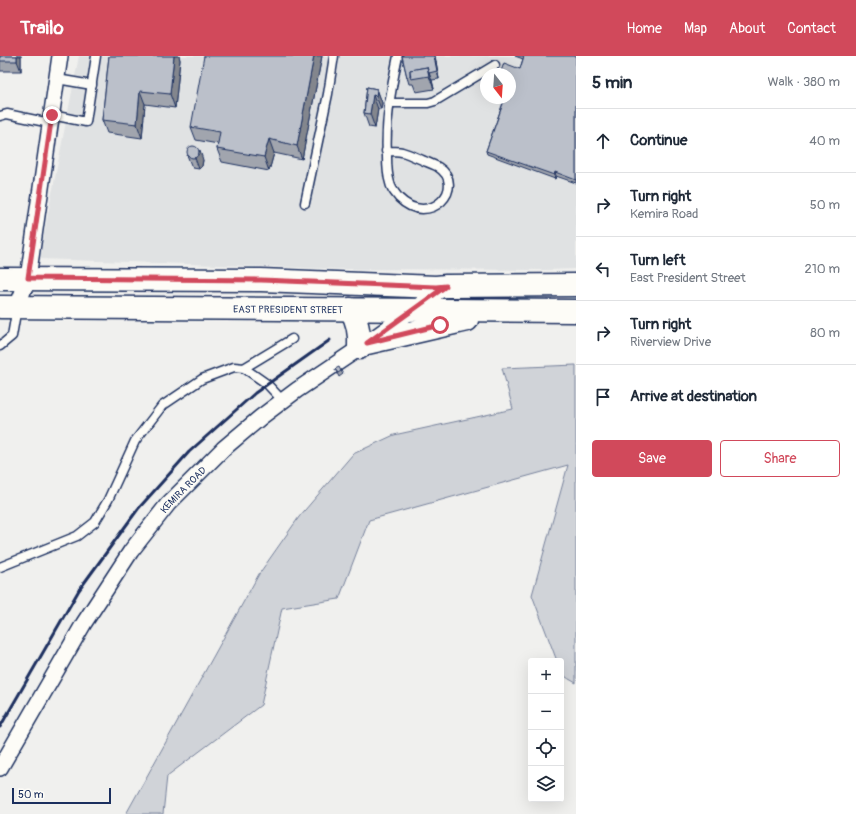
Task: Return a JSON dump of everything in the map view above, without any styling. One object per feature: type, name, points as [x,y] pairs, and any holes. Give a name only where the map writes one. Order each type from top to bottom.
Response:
[{"type":"main road","points":[[0,278],[261,280],[436,287],[576,285]]},
{"type":"main road","name":"EAST PRESIDENT STREET","points":[[9,307],[576,312]]},
{"type":"main road","points":[[350,309],[357,319],[363,345],[440,325],[508,311]]},
{"type":"street","points":[[9,307],[28,278],[60,56]]},
{"type":"street","name":"KEMIRA ROAD","points":[[0,768],[84,623],[131,551],[168,504],[223,449],[283,401],[446,286]]},
{"type":"lane","points":[[0,116],[6,114],[86,122],[96,56]]},
{"type":"lane","points":[[305,203],[328,94],[334,56]]},
{"type":"lane","points":[[386,151],[402,152],[439,167],[446,175],[449,182],[448,191],[444,200],[438,205],[424,209],[413,208],[404,202],[394,192],[390,184],[386,151],[386,126],[398,56]]},
{"type":"lane","points":[[389,103],[428,103],[435,101],[495,65]]},
{"type":"lane","points":[[57,79],[92,85]]},
{"type":"lane","points":[[0,346],[12,336],[9,307]]},
{"type":"lane","points":[[244,368],[292,339]]},
{"type":"lane","points":[[0,567],[77,536],[95,522],[108,500],[135,441],[162,406],[202,379],[234,367],[244,368],[267,384],[283,401]]},
{"type":"shaded area","points":[[79,56],[576,56],[576,269],[335,269],[39,259]]},
{"type":"shaded area","points":[[576,365],[576,683],[564,675],[564,658],[556,658],[532,595],[568,465],[369,520],[339,599],[282,608],[261,705],[167,776],[163,814],[126,814],[259,574],[299,517],[353,454],[394,435],[513,409],[502,368]]},
{"type":"building","points":[[0,56],[17,56],[17,61],[0,61]]},
{"type":"building","points":[[109,56],[174,56],[170,94],[140,91],[137,124],[102,120]]},
{"type":"building","points":[[204,56],[314,56],[297,146],[269,139],[264,157],[217,149],[220,132],[191,127]]},
{"type":"building","points":[[402,56],[434,56],[437,71],[429,73],[427,67],[410,70],[410,76],[407,77]]},
{"type":"building","points":[[524,56],[576,56],[576,180],[555,172],[554,175],[486,151],[503,104],[516,104],[516,68],[502,68],[504,63],[520,69]]},
{"type":"building","points":[[427,67],[429,76],[411,79],[410,70]]},
{"type":"building","points":[[367,87],[377,89],[376,96],[373,95],[370,114],[364,113]]},
{"type":"building","points":[[191,146],[195,146],[199,152],[195,158],[191,158],[187,154],[187,150]]},
{"type":"building","points":[[339,367],[341,371],[338,373],[335,369]]},
{"type":"railway","points":[[0,727],[79,590],[138,509],[189,452],[255,393],[330,340]]},
{"type":"route","points":[[52,115],[28,278],[261,280],[436,287],[446,286],[367,343],[440,325]]}]
